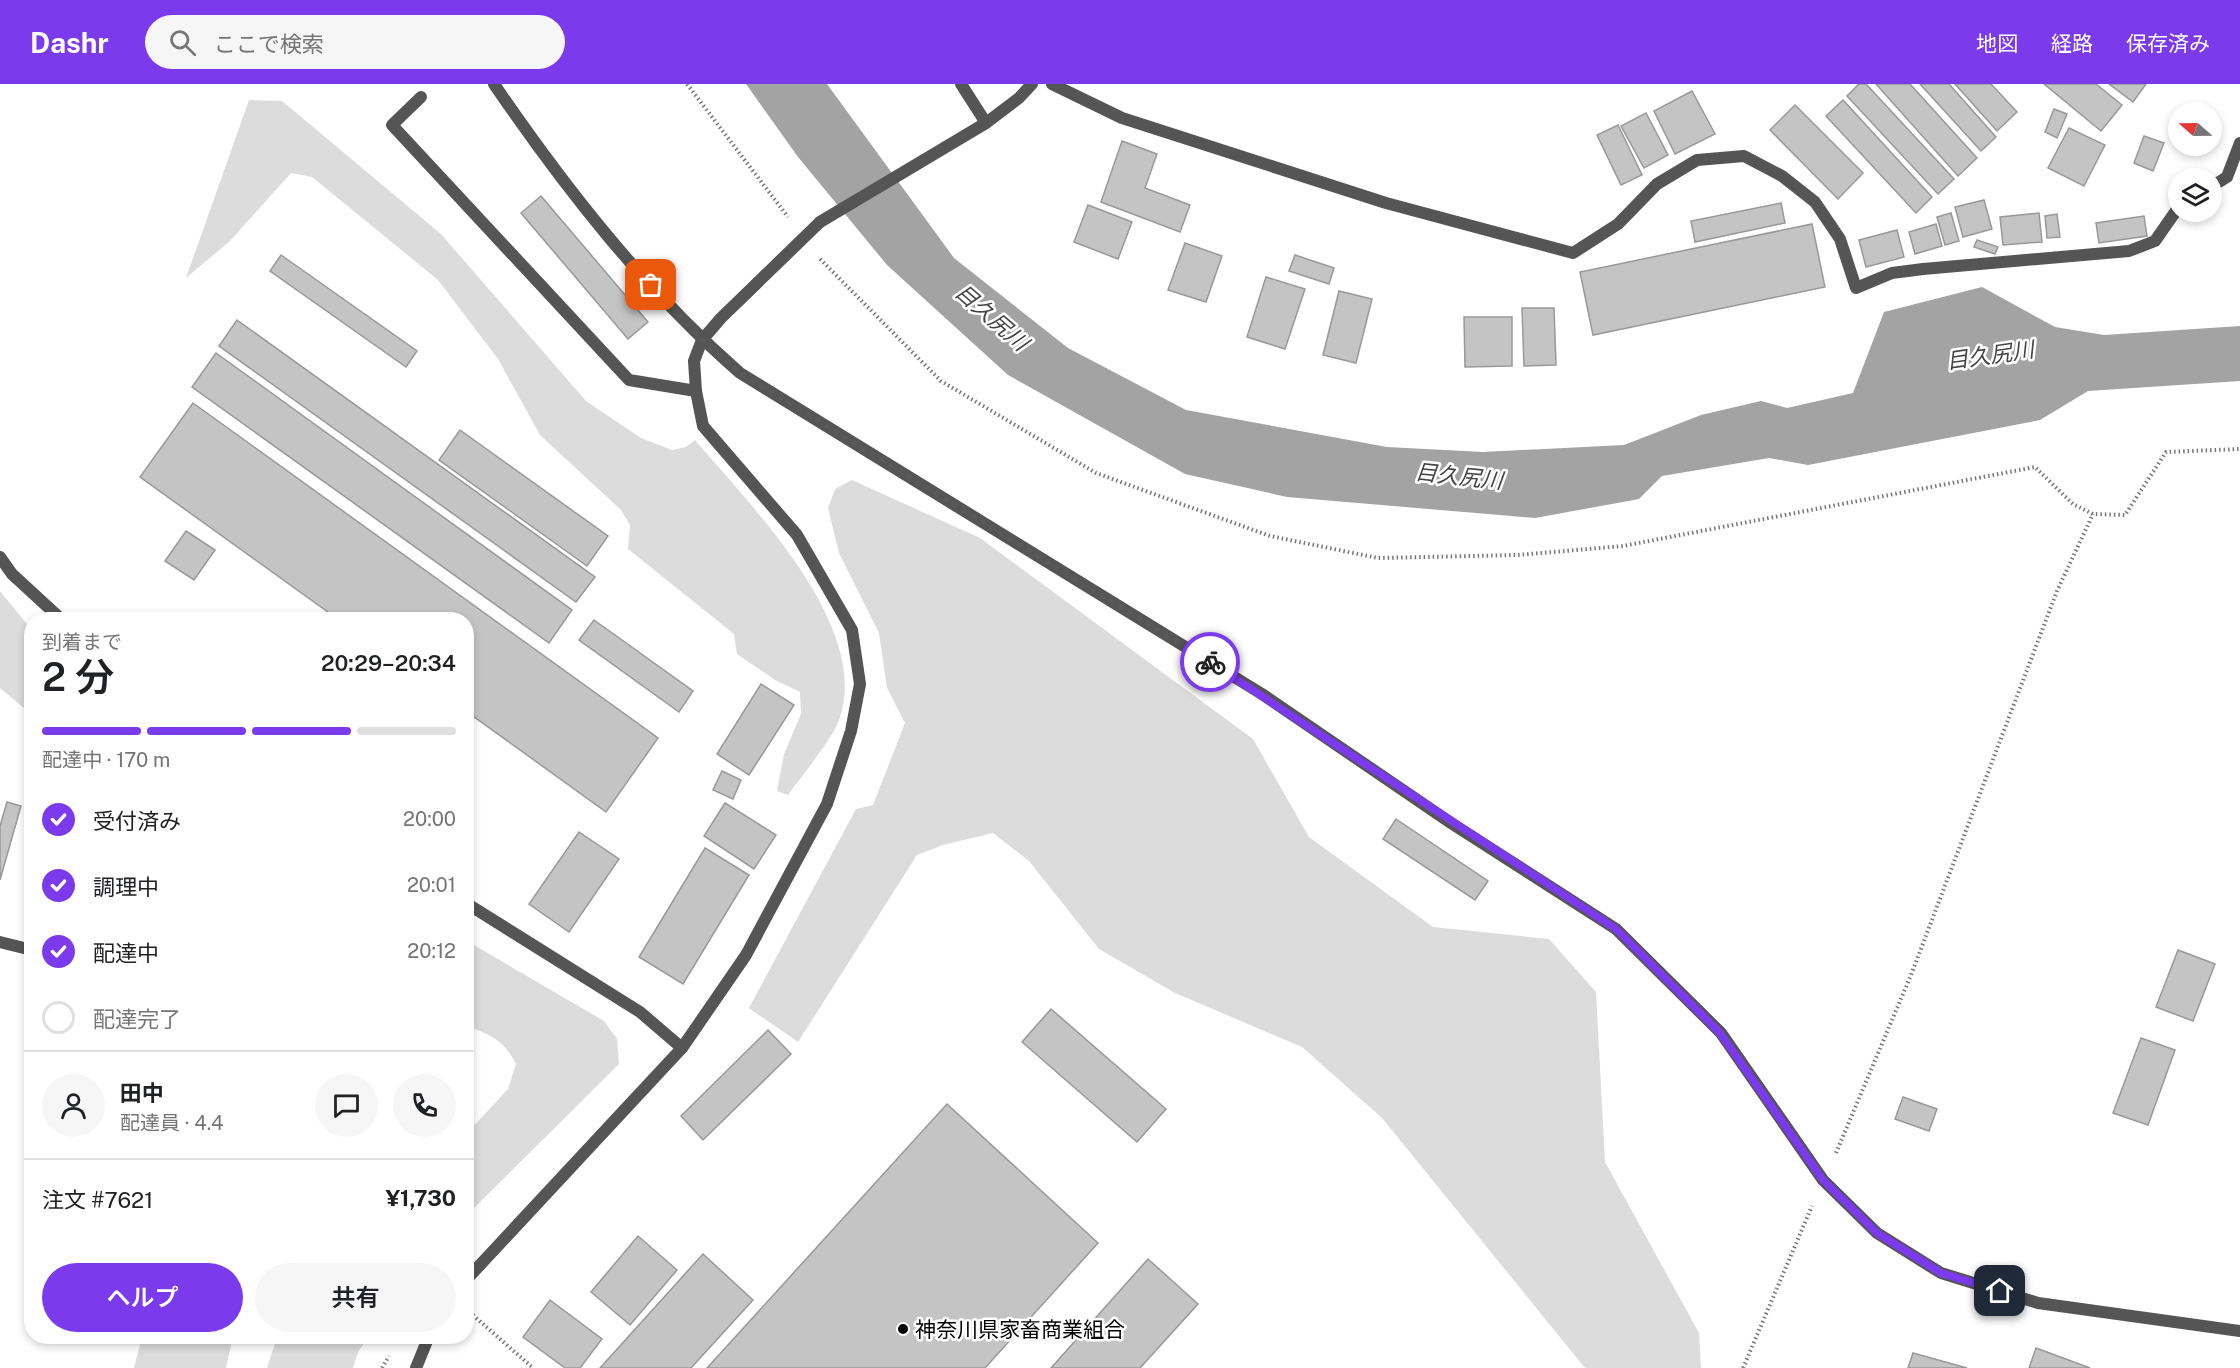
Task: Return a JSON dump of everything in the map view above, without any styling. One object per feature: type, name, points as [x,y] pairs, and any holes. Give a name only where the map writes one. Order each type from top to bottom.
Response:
[{"type":"street","points":[[494,84],[551,165],[666,303],[702,340],[740,373],[1262,694],[1451,823],[1616,929],[1720,1033],[1823,1180],[1877,1233],[1941,1273],[2038,1303],[2240,1330]]},
{"type":"street","points":[[961,84],[986,123]]},
{"type":"street","points":[[474,1271],[682,1048],[746,955],[827,804],[851,731],[860,684],[852,630],[797,535],[703,426],[696,391],[694,361],[702,340],[801,238],[820,222],[986,123],[1019,98],[1032,84]]},
{"type":"street","points":[[1052,84],[1122,118],[1155,129],[1386,203],[1573,253],[1618,224],[1657,184],[1697,160],[1744,156],[1782,176],[1815,202],[1840,239],[1856,288],[1892,273],[1923,268],[2129,251],[2155,241],[2168,222]]},
{"type":"street","points":[[421,97],[392,125],[629,380],[696,391]]},
{"type":"street","points":[[2222,180],[2227,177],[2240,143]]},
{"type":"street","points":[[0,557],[12,574],[53,612]]},
{"type":"street","points":[[474,908],[640,1012],[682,1048]]},
{"type":"street","points":[[0,942],[24,948]]},
{"type":"street","points":[[416,1368],[426,1344]]},
{"type":"path","points":[[941,381],[1096,473],[1270,536],[1378,558],[1518,555],[1623,546],[2035,466],[2073,504],[2093,514],[2125,515],[2166,452],[2240,449]]},
{"type":"path","points":[[1743,1368],[1911,975],[2057,591],[2093,514]]},
{"type":"path","points":[[474,1316],[533,1368]]},
{"type":"shaded area","points":[[249,100],[282,101],[441,234],[586,401],[641,438],[672,450],[686,447],[695,440],[774,533],[800,569],[823,608],[839,646],[845,684],[836,728],[788,795],[777,791],[784,754],[801,714],[800,692],[775,680],[737,654],[734,634],[628,549],[630,525],[621,510],[540,435],[498,359],[438,280],[312,177],[291,173],[230,241],[186,278]]},
{"type":"shaded area","points":[[852,480],[980,538],[1253,739],[1309,837],[1433,927],[1549,939],[1596,992],[1605,1162],[1699,1333],[1701,1368],[1585,1368],[1382,1118],[1302,1047],[1175,993],[1099,949],[1029,861],[993,833],[943,845],[917,855],[798,1042],[749,1008],[856,809],[873,805],[905,723],[887,688],[879,633],[839,553],[828,508],[835,489]]},
{"type":"shaded area","points":[[0,591],[24,620],[24,708],[0,688]]},
{"type":"shaded area","points":[[474,945],[604,1021],[617,1039],[619,1064],[474,1208],[474,1125],[508,1089],[516,1064],[502,1044],[474,1029]]},
{"type":"shaded area","points":[[140,1344],[231,1344],[226,1368],[134,1368]]},
{"type":"shaded area","points":[[274,1344],[364,1344],[358,1352],[353,1368],[267,1368]]},
{"type":"water","name":"目久尻川","points":[[746,84],[827,84],[954,258],[1068,348],[1186,410],[1387,447],[1483,452],[1624,445],[1701,415],[1761,401],[1787,408],[1853,393],[1884,312],[1982,287],[2055,327],[2104,335],[2240,326],[2240,381],[2088,391],[2040,420],[1808,465],[1769,458],[1662,476],[1639,499],[1535,518],[1287,497],[1185,474],[1008,375],[887,265],[798,157]]},
{"type":"building","points":[[1859,84],[1866,84],[1954,179],[1938,194],[1847,96]]},
{"type":"building","points":[[1876,84],[1910,84],[1977,158],[1958,176]]},
{"type":"building","points":[[1920,84],[1949,84],[1996,137],[1981,151]]},
{"type":"building","points":[[1955,84],[1991,84],[2017,112],[1997,131]]},
{"type":"building","points":[[2044,84],[2096,84],[2122,105],[2101,131]]},
{"type":"building","points":[[2109,84],[2146,84],[2133,102]]},
{"type":"building","points":[[1692,91],[1715,134],[1675,154],[1654,111]]},
{"type":"building","points":[[1843,100],[1932,197],[1916,213],[1826,116]]},
{"type":"building","points":[[1795,105],[1863,173],[1838,199],[1770,130]]},
{"type":"building","points":[[2054,109],[2067,114],[2057,138],[2045,132]]},
{"type":"building","points":[[1646,113],[1668,155],[1644,168],[1621,126]]},
{"type":"building","points":[[1618,125],[1642,175],[1621,185],[1597,135]]},
{"type":"building","points":[[2069,128],[2105,145],[2084,186],[2048,168]]},
{"type":"building","points":[[2144,136],[2164,143],[2153,171],[2134,163]]},
{"type":"building","points":[[1122,141],[1157,154],[1145,188],[1190,205],[1180,232],[1101,202]]},
{"type":"building","points":[[541,196],[648,322],[628,339],[521,213]]},
{"type":"building","points":[[1984,200],[1992,229],[1963,237],[1955,207]]},
{"type":"building","points":[[1781,203],[1785,223],[1695,242],[1691,221]]},
{"type":"building","points":[[1088,205],[1132,222],[1118,259],[1074,242]]},
{"type":"building","points":[[1951,213],[1959,241],[1945,245],[1937,217]]},
{"type":"building","points":[[2039,213],[2042,242],[2003,245],[2000,217]]},
{"type":"building","points":[[2057,214],[2060,237],[2047,238],[2045,216]]},
{"type":"building","points":[[2144,216],[2147,236],[2099,243],[2096,223]]},
{"type":"building","points":[[1812,224],[1825,287],[1593,335],[1580,272]]},
{"type":"building","points":[[1936,224],[1942,246],[1915,254],[1909,232]]},
{"type":"building","points":[[1897,230],[1904,257],[1866,267],[1859,240]]},
{"type":"building","points":[[1977,240],[1998,247],[1995,254],[1974,247]]},
{"type":"building","points":[[1185,243],[1222,256],[1206,302],[1168,290]]},
{"type":"building","points":[[281,255],[417,351],[406,367],[270,271]]},
{"type":"building","points":[[1295,255],[1334,268],[1329,284],[1289,271]]},
{"type":"building","points":[[1266,277],[1305,289],[1285,349],[1247,337]]},
{"type":"building","points":[[1339,291],[1372,299],[1356,363],[1323,355]]},
{"type":"building","points":[[1522,308],[1554,308],[1556,365],[1524,366]]},
{"type":"building","points":[[1464,317],[1512,317],[1512,366],[1465,367]]},
{"type":"building","points":[[237,320],[595,577],[576,602],[219,346]]},
{"type":"building","points":[[216,353],[572,610],[549,643],[192,387]]},
{"type":"building","points":[[193,403],[658,738],[606,812],[474,717],[474,612],[328,612],[140,477]]},
{"type":"building","points":[[460,430],[608,536],[587,566],[439,460]]},
{"type":"building","points":[[186,531],[215,550],[194,580],[165,561]]},
{"type":"building","points":[[594,620],[693,691],[679,712],[579,640]]},
{"type":"building","points":[[761,684],[794,705],[749,775],[717,754]]},
{"type":"building","points":[[722,771],[741,780],[733,799],[713,790]]},
{"type":"building","points":[[7,802],[21,806],[0,880],[0,826]]},
{"type":"building","points":[[725,803],[776,835],[754,869],[704,836]]},
{"type":"building","points":[[1396,819],[1488,881],[1475,900],[1383,839]]},
{"type":"building","points":[[579,832],[619,859],[569,932],[529,904]]},
{"type":"building","points":[[705,848],[749,875],[683,984],[639,957]]},
{"type":"building","points":[[2178,950],[2215,964],[2193,1021],[2156,1007]]},
{"type":"building","points":[[1051,1009],[1166,1109],[1137,1142],[1022,1042]]},
{"type":"building","points":[[768,1030],[791,1054],[703,1140],[681,1116]]},
{"type":"building","points":[[2141,1038],[2175,1050],[2148,1125],[2113,1113]]},
{"type":"building","points":[[1903,1097],[1937,1109],[1929,1131],[1895,1119]]},
{"type":"building","points":[[947,1104],[1098,1243],[985,1368],[707,1368]]},
{"type":"building","points":[[638,1236],[677,1270],[630,1325],[591,1292]]},
{"type":"building","points":[[703,1254],[753,1300],[691,1368],[600,1368]]},
{"type":"building","points":[[1148,1259],[1198,1304],[1140,1368],[1051,1368]]},
{"type":"building","points":[[550,1300],[602,1339],[580,1368],[565,1368],[523,1337]]},
{"type":"building","points":[[2036,1348],[2090,1368],[2029,1368]]},
{"type":"building","points":[[1913,1353],[1967,1368],[1908,1368]]},
{"type":"way so far","points":[[651,285],[702,340],[740,373],[1210,662]]},
{"type":"place","name":"神奈川県家畜商業組合","points":[[903,1329]]},
{"type":"route","points":[[1210,662],[1262,694],[1451,823],[1616,929],[1720,1033],[1823,1180],[1877,1233],[1941,1273],[2000,1291]]}]
